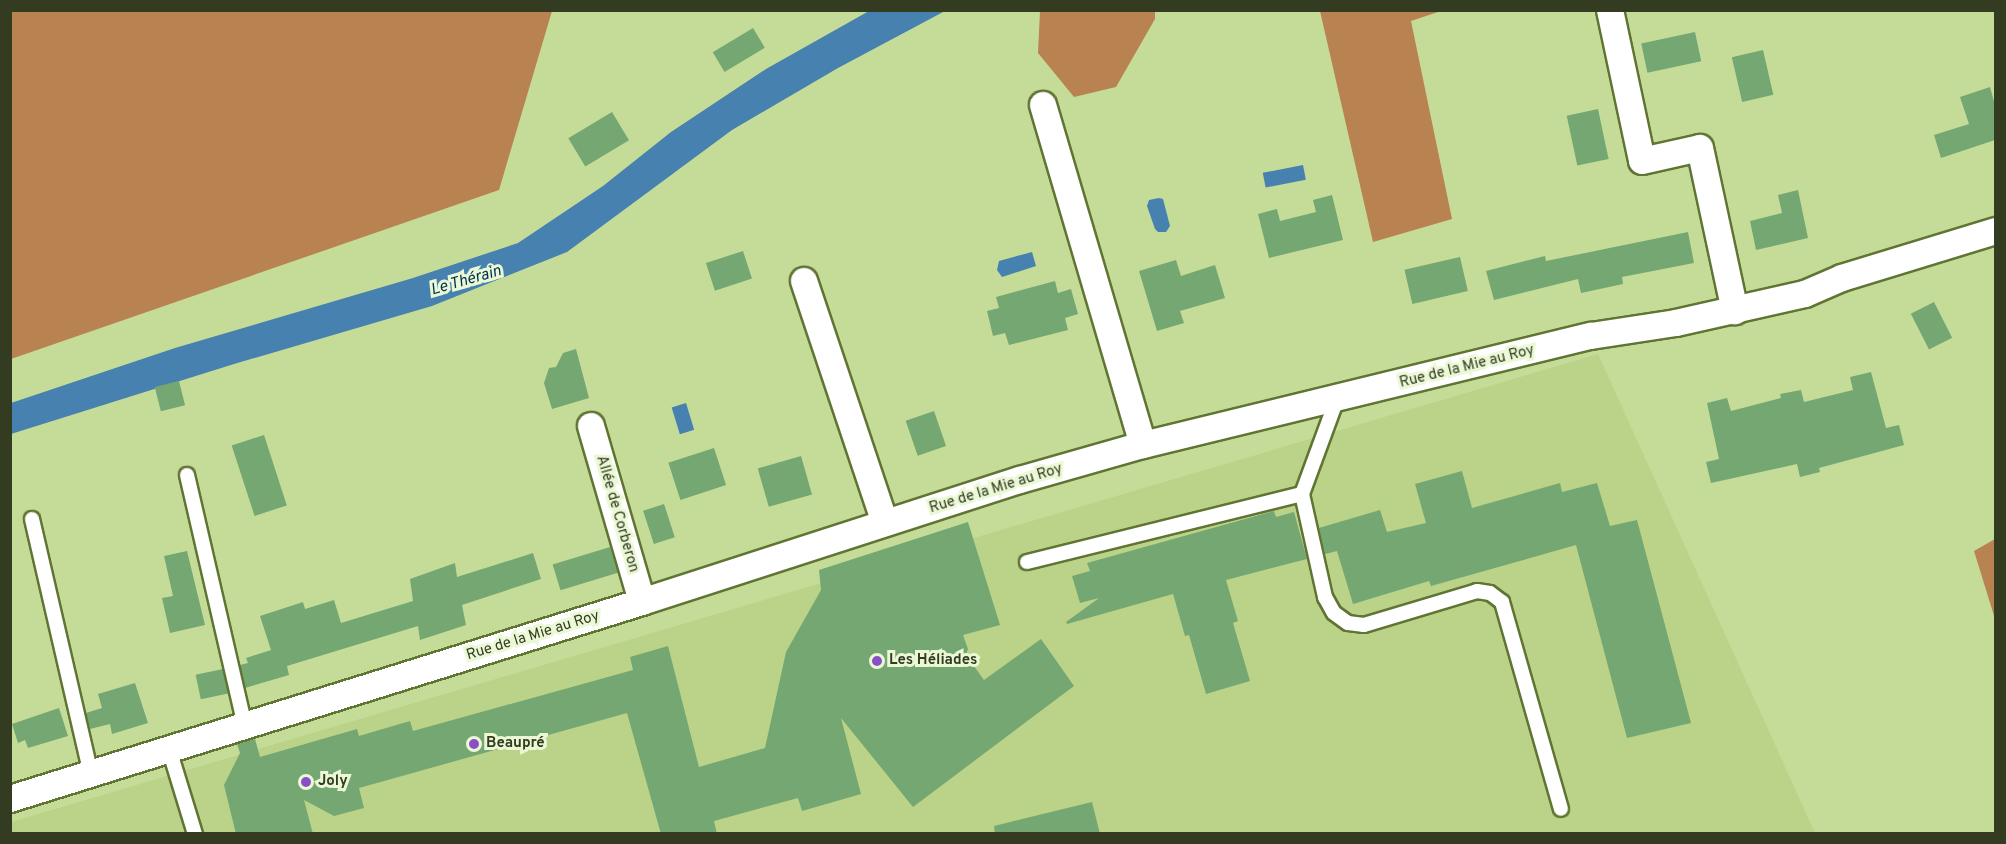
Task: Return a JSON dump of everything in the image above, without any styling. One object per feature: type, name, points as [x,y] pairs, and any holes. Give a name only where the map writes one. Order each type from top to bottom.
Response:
[{"type":"street","points":[[1610,10],[1642,160],[1700,148],[1735,311]]},
{"type":"street","points":[[1043,105],[1143,445]]},
{"type":"street","name":"Rue de la Mie au Roy","points":[[10,799],[642,602],[1020,480],[1143,445],[1606,333],[1655,327],[1805,294],[1842,278],[1995,231]]},
{"type":"street","points":[[804,281],[885,523]]},
{"type":"street","name":"Allée de Corberon","points":[[591,426],[642,602]]},
{"type":"lane","points":[[1337,399],[1302,494],[1325,597],[1334,613],[1348,623],[1364,625],[1477,591],[1490,593],[1502,602],[1561,809]]},
{"type":"lane","points":[[186,475],[245,726]]},
{"type":"lane","points":[[1027,562],[1302,494]]},
{"type":"lane","points":[[32,519],[91,774]]},
{"type":"lane","points":[[170,749],[195,834]]},
{"type":"shaded area","points":[[1040,10],[1155,11],[1155,19],[1116,87],[1074,97],[1038,53]]},
{"type":"shaded area","points":[[10,11],[552,11],[499,190],[11,359]]},
{"type":"shaded area","points":[[1320,11],[1441,11],[1411,21],[1452,219],[1373,242]]},
{"type":"shaded area","points":[[1598,354],[1815,833],[11,834],[11,822]]},
{"type":"shaded area","points":[[1995,539],[1995,619],[1974,551]]},
{"type":"water","name":"Le Thérain","points":[[869,11],[945,11],[838,68],[732,130],[567,252],[432,306],[234,364],[11,434],[11,403],[175,348],[413,278],[518,243],[603,186],[671,132],[766,69]]},
{"type":"water","points":[[1303,165],[1306,180],[1266,188],[1263,173]]},
{"type":"water","points":[[1163,199],[1170,226],[1166,232],[1158,232],[1155,229],[1147,206],[1149,200]]},
{"type":"water","points":[[1032,252],[1036,266],[1002,277],[997,270],[999,261]]},
{"type":"water","points":[[686,403],[694,430],[680,434],[672,407]]},
{"type":"building","points":[[753,28],[765,48],[725,72],[713,52]]},
{"type":"building","points":[[1695,32],[1701,61],[1647,73],[1641,43]]},
{"type":"building","points":[[1763,50],[1773,95],[1742,102],[1732,57]]},
{"type":"building","points":[[1990,87],[1995,105],[1995,140],[1941,158],[1934,135],[1969,124],[1960,97]]},
{"type":"building","points":[[1598,109],[1609,159],[1577,166],[1567,116]]},
{"type":"building","points":[[612,112],[629,140],[585,167],[568,138]]},
{"type":"building","points":[[1798,190],[1808,238],[1756,250],[1750,221],[1782,213],[1778,195]]},
{"type":"building","points":[[1332,195],[1343,240],[1269,258],[1258,214],[1277,209],[1280,221],[1316,212],[1313,200]]},
{"type":"building","points":[[1688,232],[1694,263],[1622,277],[1623,284],[1581,293],[1578,279],[1494,300],[1486,271],[1545,256],[1546,261]]},
{"type":"building","points":[[743,251],[752,279],[715,291],[706,263]]},
{"type":"building","points":[[1460,257],[1468,291],[1412,304],[1404,270]]},
{"type":"building","points":[[1176,260],[1181,276],[1215,265],[1225,298],[1180,311],[1184,323],[1157,331],[1139,271]]},
{"type":"building","points":[[1055,281],[1058,293],[1071,289],[1078,314],[1065,318],[1068,330],[1009,345],[1005,333],[993,336],[987,311],[999,308],[996,297]]},
{"type":"building","points":[[1934,302],[1952,338],[1929,349],[1911,314]]},
{"type":"building","points":[[576,349],[589,398],[552,409],[544,383],[549,368],[556,367],[563,353]]},
{"type":"building","points":[[1871,372],[1886,428],[1899,425],[1904,445],[1819,468],[1820,472],[1800,477],[1797,464],[1711,483],[1706,462],[1719,459],[1707,403],[1727,398],[1731,411],[1781,398],[1780,394],[1801,390],[1804,402],[1853,390],[1850,377]]},
{"type":"building","points":[[179,381],[185,405],[161,411],[155,387]]},
{"type":"building","points":[[934,411],[946,446],[918,456],[906,421]]},
{"type":"building","points":[[264,435],[287,505],[255,516],[232,446]]},
{"type":"building","points":[[714,448],[726,485],[680,500],[668,463]]},
{"type":"building","points":[[801,456],[812,494],[769,507],[758,468]]},
{"type":"building","points":[[1462,471],[1472,508],[1560,483],[1562,492],[1597,483],[1610,526],[1637,520],[1691,723],[1627,738],[1576,545],[1431,586],[1429,581],[1353,604],[1337,551],[1325,554],[1319,528],[1380,510],[1387,532],[1426,523],[1415,484]]},
{"type":"building","points":[[664,504],[675,537],[654,544],[643,511]]},
{"type":"building","points":[[1274,511],[1276,517],[1294,512],[1307,559],[1226,580],[1238,621],[1233,623],[1250,681],[1206,694],[1189,635],[1185,636],[1173,594],[1067,624],[1066,622],[1099,598],[1080,603],[1072,576],[1090,571],[1087,563]]},
{"type":"building","points":[[968,522],[1000,625],[963,635],[968,649],[966,655],[984,680],[1041,639],[1074,686],[913,807],[841,718],[861,794],[802,811],[798,798],[714,821],[717,834],[661,834],[627,713],[359,788],[364,808],[334,816],[304,800],[313,834],[236,834],[224,785],[240,753],[237,744],[255,739],[260,757],[357,729],[359,736],[410,721],[413,731],[633,670],[630,657],[668,646],[699,767],[765,748],[786,652],[821,590],[819,570]]},
{"type":"building","points":[[610,547],[618,573],[561,590],[553,565]]},
{"type":"building","points":[[187,551],[205,625],[170,633],[162,598],[173,596],[164,556]]},
{"type":"building","points":[[533,553],[541,579],[462,605],[466,625],[420,640],[418,626],[287,666],[289,675],[245,688],[240,665],[248,663],[246,658],[271,650],[260,616],[303,602],[305,609],[334,600],[341,623],[413,601],[410,579],[455,563],[457,577]]},
{"type":"building","points":[[223,669],[228,693],[201,699],[196,675]]},
{"type":"building","points":[[135,683],[148,723],[112,734],[110,724],[90,729],[86,713],[102,708],[98,694]]},
{"type":"building","points":[[59,708],[68,736],[28,748],[25,740],[18,743],[12,724]]},
{"type":"building","points":[[1092,802],[1100,834],[995,834],[994,826]]},
{"type":"place","name":"Les Héliades","points":[[877,661]]},
{"type":"place","name":"Beaupré","points":[[474,744]]},
{"type":"place","name":"Joly","points":[[306,782]]}]
